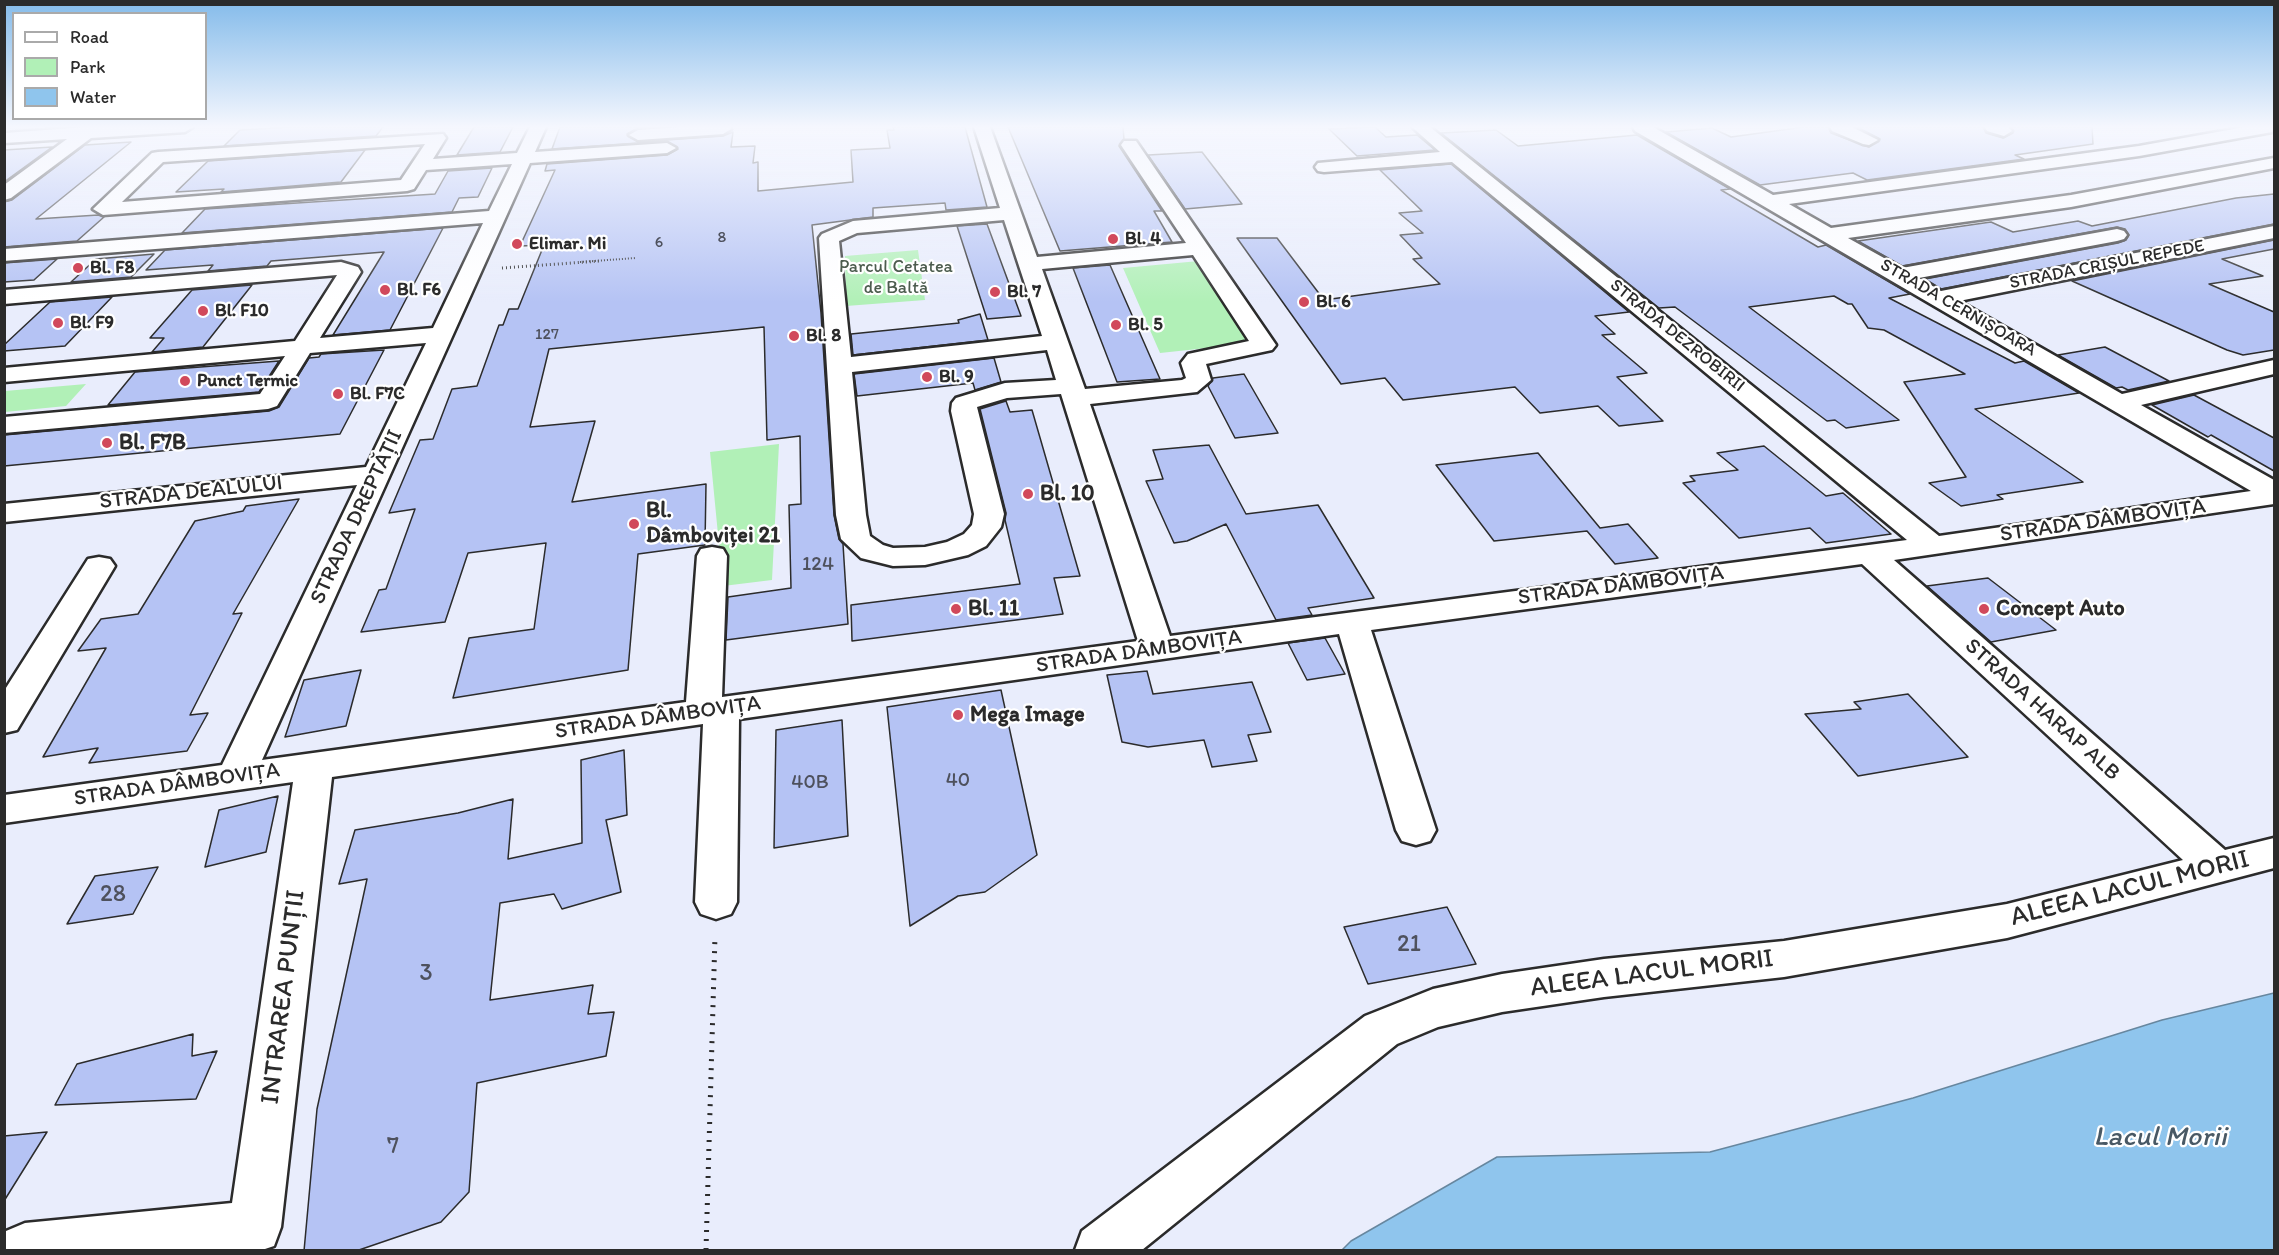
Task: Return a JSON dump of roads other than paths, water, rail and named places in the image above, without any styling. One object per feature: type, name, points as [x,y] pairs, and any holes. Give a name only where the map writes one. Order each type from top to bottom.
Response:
[{"type":"street","points":[[128,186],[103,209],[400,186]]},
{"type":"street","name":"STRADA DREPTĂȚII","points":[[236,777],[510,186]]},
{"type":"street","points":[[1002,186],[1157,649]]},
{"type":"street","points":[[1012,213],[853,227],[829,238],[851,515],[856,540],[872,552],[893,557],[925,556],[957,549],[975,540],[986,527],[989,514],[964,411],[965,403],[1005,391],[1073,392],[1188,387],[1199,380],[1193,363],[1197,359],[1264,345],[1158,186]]},
{"type":"street","name":"STRADA DEZROBIRII","points":[[1492,186],[1933,546]]},
{"type":"street","name":"STRADA CERNIȘOARA","points":[[1745,186],[2274,494]]},
{"type":"street","points":[[1772,201],[1885,186]]},
{"type":"street","points":[[1831,234],[2071,201],[2156,186]]},
{"type":"street","points":[[119,246],[160,204]]},
{"type":"street","points":[[4,255],[496,216]]},
{"type":"street","name":"STRADA CRIȘUL REPEDE","points":[[1940,298],[2274,232]]},
{"type":"street","points":[[1901,275],[2117,235]]},
{"type":"street","points":[[198,280],[236,237]]},
{"type":"street","points":[[1030,264],[1201,249]]},
{"type":"street","points":[[4,297],[198,280],[348,270],[350,272],[268,400],[4,425]]},
{"type":"street","points":[[4,375],[442,334]]},
{"type":"street","points":[[839,366],[1056,342]]},
{"type":"street","points":[[68,419],[119,364]]},
{"type":"street","points":[[2119,402],[2274,367]]},
{"type":"street","name":"STRADA DEALULUI","points":[[4,513],[377,474]]},
{"type":"street","name":"STRADA DÂMBOVIȚA","points":[[4,809],[1352,622],[1933,546],[2274,494]]},
{"type":"street","name":"STRADA HARAP ALB","points":[[1869,554],[2216,866]]},
{"type":"street","points":[[712,556],[716,902]]},
{"type":"street","points":[[4,721],[99,567]]},
{"type":"street","points":[[1352,622],[1416,830]]},
{"type":"street","name":"INTRAREA PUNȚII","points":[[25,1251],[255,1227],[314,766]]},
{"type":"street","name":"ALEEA LACUL MORII","points":[[1101,1251],[1381,1030],[1433,1009],[1502,993],[1604,978],[1784,959],[2007,921],[2216,866],[2274,854]]},
{"type":"water","name":"Lacul Morii","points":[[2274,993],[2274,1250],[1342,1250],[1351,1241],[1497,1157],[1710,1152],[1913,1098],[2162,1020]]},
{"type":"place","name":"Bl. 4","points":[[1113,239]]},
{"type":"place","name":"Elimar. Mi","points":[[517,244]]},
{"type":"place","name":"Bl. F8","points":[[78,268]]},
{"type":"place","name":"Bl. F6","points":[[385,290]]},
{"type":"place","name":"Bl. 7","points":[[995,292]]},
{"type":"place","name":"Bl. 6","points":[[1304,302]]},
{"type":"place","name":"Bl. F10","points":[[203,311]]},
{"type":"place","name":"Bl. F9","points":[[58,323]]},
{"type":"place","name":"Bl. 5","points":[[1116,325]]},
{"type":"place","name":"Bl. 8","points":[[794,336]]},
{"type":"place","name":"Bl. 9","points":[[927,377]]},
{"type":"place","name":"Punct Termic","points":[[185,381]]},
{"type":"place","name":"Bl. F7C","points":[[338,394]]},
{"type":"place","name":"Bl. F7B","points":[[107,443]]},
{"type":"place","name":"Bl. 10","points":[[1028,494]]},
{"type":"place","name":"Bl. Dâmboviței 21","points":[[634,524]]},
{"type":"place","name":"Bl. 11","points":[[956,609]]},
{"type":"place","name":"Concept Auto","points":[[1984,609]]},
{"type":"place","name":"Mega Image","points":[[958,715]]},
{"type":"park label","name":"Parcul Cetatea de Baltă","points":[[896,277]]}]
